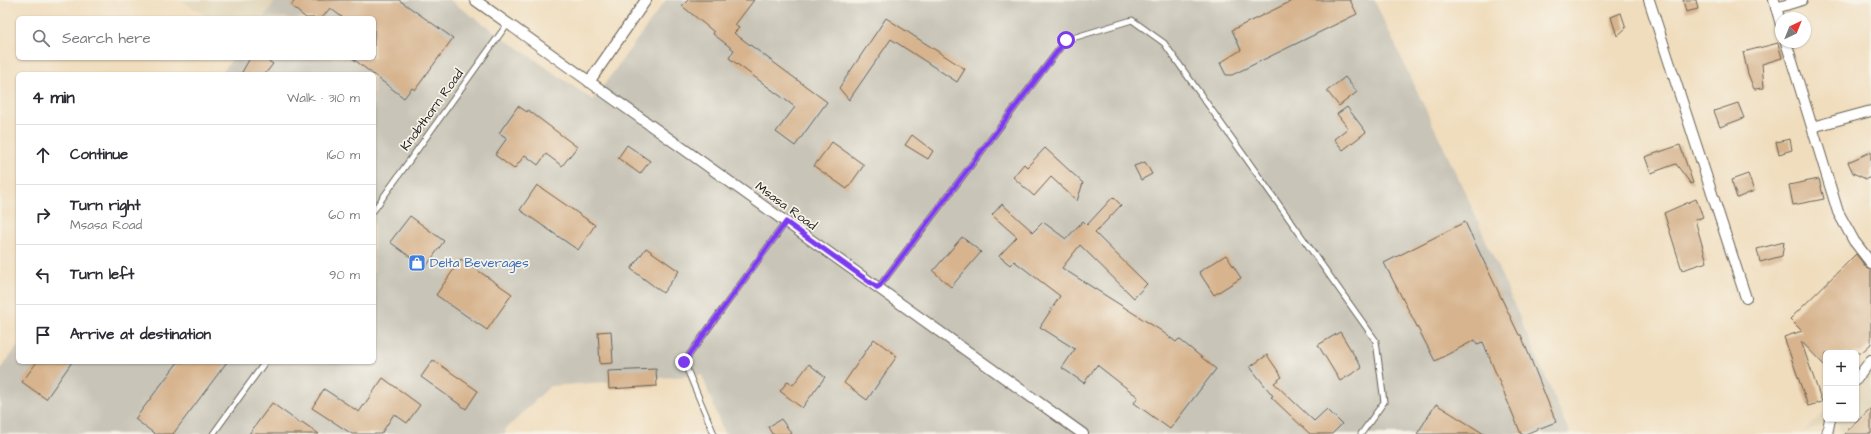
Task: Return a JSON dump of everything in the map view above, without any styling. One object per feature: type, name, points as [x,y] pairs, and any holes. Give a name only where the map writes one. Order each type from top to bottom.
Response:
[{"type":"street","name":"Msasa Road","points":[[475,0],[1083,434]]},
{"type":"street","points":[[589,82],[646,0]]},
{"type":"street","points":[[1649,0],[1746,298]]},
{"type":"street","points":[[1775,4],[1802,0]]},
{"type":"street","points":[[1788,48],[1838,212],[1854,241],[1871,263]]},
{"type":"street","points":[[1812,126],[1871,111]]},
{"type":"street","points":[[1859,376],[1871,360]]},
{"type":"street","points":[[1827,434],[1829,422]]},
{"type":"lane","points":[[878,288],[1066,40],[1132,20],[1164,43],[1376,341],[1384,402],[1361,434]]},
{"type":"lane","name":"Knobthorn Road","points":[[376,207],[508,23]]},
{"type":"lane","points":[[714,434],[684,362],[786,222]]},
{"type":"lane","points":[[213,434],[264,364]]},
{"type":"shaded area","points":[[181,0],[276,0],[264,16],[206,16]]},
{"type":"shaded area","points":[[276,0],[449,0],[593,100],[666,0],[1374,0],[1470,203],[1570,434],[724,434],[702,375],[550,386],[505,430],[506,434],[0,434],[0,370],[16,349],[16,364],[376,364],[376,72],[222,72],[232,60],[376,60],[376,16],[264,16]]},
{"type":"shaded area","points":[[1871,367],[1871,434],[1841,434],[1837,422],[1859,422],[1859,378]]},
{"type":"shaded area","points":[[1823,413],[1823,422],[1834,422],[1802,433]]},
{"type":"building","points":[[295,0],[399,0],[453,38],[415,90],[412,88],[404,98],[376,76],[376,72],[370,72],[355,60],[376,60],[376,16],[340,16],[330,8],[324,16],[304,16],[291,6]]},
{"type":"building","points":[[688,0],[754,0],[735,25],[739,28],[734,33],[827,102],[795,146],[776,132],[795,107],[729,58],[734,50],[713,34],[714,32],[682,6]]},
{"type":"building","points":[[1294,0],[1350,0],[1357,14],[1232,75],[1226,75],[1220,63],[1241,50],[1232,30]]},
{"type":"building","points":[[1683,0],[1696,0],[1698,9],[1686,12]]},
{"type":"building","points":[[1621,13],[1626,28],[1617,36],[1611,17]]},
{"type":"building","points":[[886,18],[965,69],[957,82],[891,39],[849,100],[839,88]]},
{"type":"building","points":[[1775,44],[1775,48],[1779,48],[1782,58],[1762,64],[1764,88],[1754,89],[1748,74],[1743,52]]},
{"type":"building","points":[[249,60],[267,60],[273,64],[267,72],[242,72]]},
{"type":"building","points":[[1345,77],[1357,92],[1339,106],[1327,91]]},
{"type":"building","points":[[1738,103],[1744,118],[1720,127],[1714,111]]},
{"type":"building","points":[[518,106],[527,112],[528,110],[577,147],[562,166],[546,154],[538,165],[525,155],[514,169],[495,155],[507,138],[499,133]]},
{"type":"building","points":[[1347,107],[1366,132],[1343,150],[1334,139],[1348,128],[1337,114]]},
{"type":"building","points":[[912,135],[933,151],[928,159],[905,145]]},
{"type":"building","points":[[1790,139],[1792,150],[1779,154],[1776,142]]},
{"type":"building","points":[[832,142],[864,165],[847,189],[814,166]]},
{"type":"building","points":[[627,145],[650,161],[640,174],[618,158]]},
{"type":"building","points":[[1680,145],[1693,183],[1691,184],[1676,164],[1651,173],[1645,157]]},
{"type":"building","points":[[1045,148],[1083,183],[1077,201],[1051,177],[1034,196],[1013,177],[1024,164],[1027,167]]},
{"type":"building","points":[[1871,152],[1871,177],[1866,179],[1853,173],[1848,162]]},
{"type":"building","points":[[1145,162],[1152,174],[1141,180],[1134,166]]},
{"type":"building","points":[[1748,174],[1754,191],[1737,198],[1731,180]]},
{"type":"building","points":[[1819,179],[1824,199],[1793,205],[1789,185]]},
{"type":"building","points":[[537,185],[595,225],[578,250],[520,210]]},
{"type":"building","points":[[1113,197],[1121,205],[1095,233],[1147,284],[1134,298],[1080,245],[1062,268],[1160,330],[1176,342],[1179,339],[1216,369],[1170,429],[1134,403],[1138,397],[1097,365],[1084,383],[1062,368],[1075,349],[1040,327],[1060,296],[1014,261],[1010,265],[999,256],[1017,237],[992,215],[1002,204],[1033,232],[1043,222],[1066,239],[1083,221],[1087,225]]},
{"type":"building","points":[[1696,199],[1703,217],[1695,220],[1707,262],[1682,270],[1664,213]]},
{"type":"building","points":[[410,216],[444,241],[425,268],[390,242]]},
{"type":"building","points":[[1465,222],[1519,335],[1521,335],[1556,422],[1525,434],[1521,434],[1483,342],[1477,344],[1475,340],[1435,361],[1384,263]]},
{"type":"building","points":[[962,237],[981,252],[951,287],[933,271]]},
{"type":"building","points":[[1784,242],[1782,256],[1760,262],[1757,249]]},
{"type":"building","points":[[646,248],[679,271],[663,293],[631,269]]},
{"type":"building","points":[[1856,254],[1866,267],[1871,269],[1871,344],[1861,353],[1859,353],[1859,350],[1823,350],[1823,364],[1801,341],[1822,402],[1808,406],[1784,337],[1802,331],[1790,319]]},
{"type":"building","points":[[1226,255],[1241,278],[1214,295],[1199,272]]},
{"type":"building","points":[[461,259],[512,294],[487,330],[436,295]]},
{"type":"building","points":[[611,331],[613,363],[600,364],[598,332]]},
{"type":"building","points":[[1340,332],[1362,368],[1340,381],[1318,345]]},
{"type":"building","points":[[874,339],[897,356],[867,400],[844,383]]},
{"type":"building","points":[[1267,355],[1282,377],[1274,383],[1314,421],[1327,409],[1342,424],[1332,434],[1310,434],[1271,397],[1273,396],[1250,367]]},
{"type":"building","points":[[433,360],[478,391],[466,409],[421,377]]},
{"type":"building","points":[[36,364],[71,364],[46,399],[22,382]]},
{"type":"building","points":[[176,364],[226,364],[173,434],[155,434],[135,419]]},
{"type":"building","points":[[809,364],[825,377],[802,408],[780,391],[788,381],[793,385]]},
{"type":"building","points":[[656,369],[657,386],[609,389],[608,371]]},
{"type":"building","points":[[383,378],[420,405],[407,423],[394,414],[381,434],[352,434],[312,408],[324,389],[359,412]]},
{"type":"building","points":[[272,403],[301,424],[302,422],[319,434],[249,434]]},
{"type":"building","points":[[1436,404],[1484,434],[1417,434]]},
{"type":"building","points":[[1871,408],[1871,434],[1844,434],[1856,422],[1859,422],[1859,420]]},
{"type":"building","points":[[781,419],[792,434],[772,434],[768,427]]},
{"type":"place","name":"Delta Beverages","points":[[417,263]]},
{"type":"route","points":[[684,362],[786,222],[878,288],[1066,40]]}]
